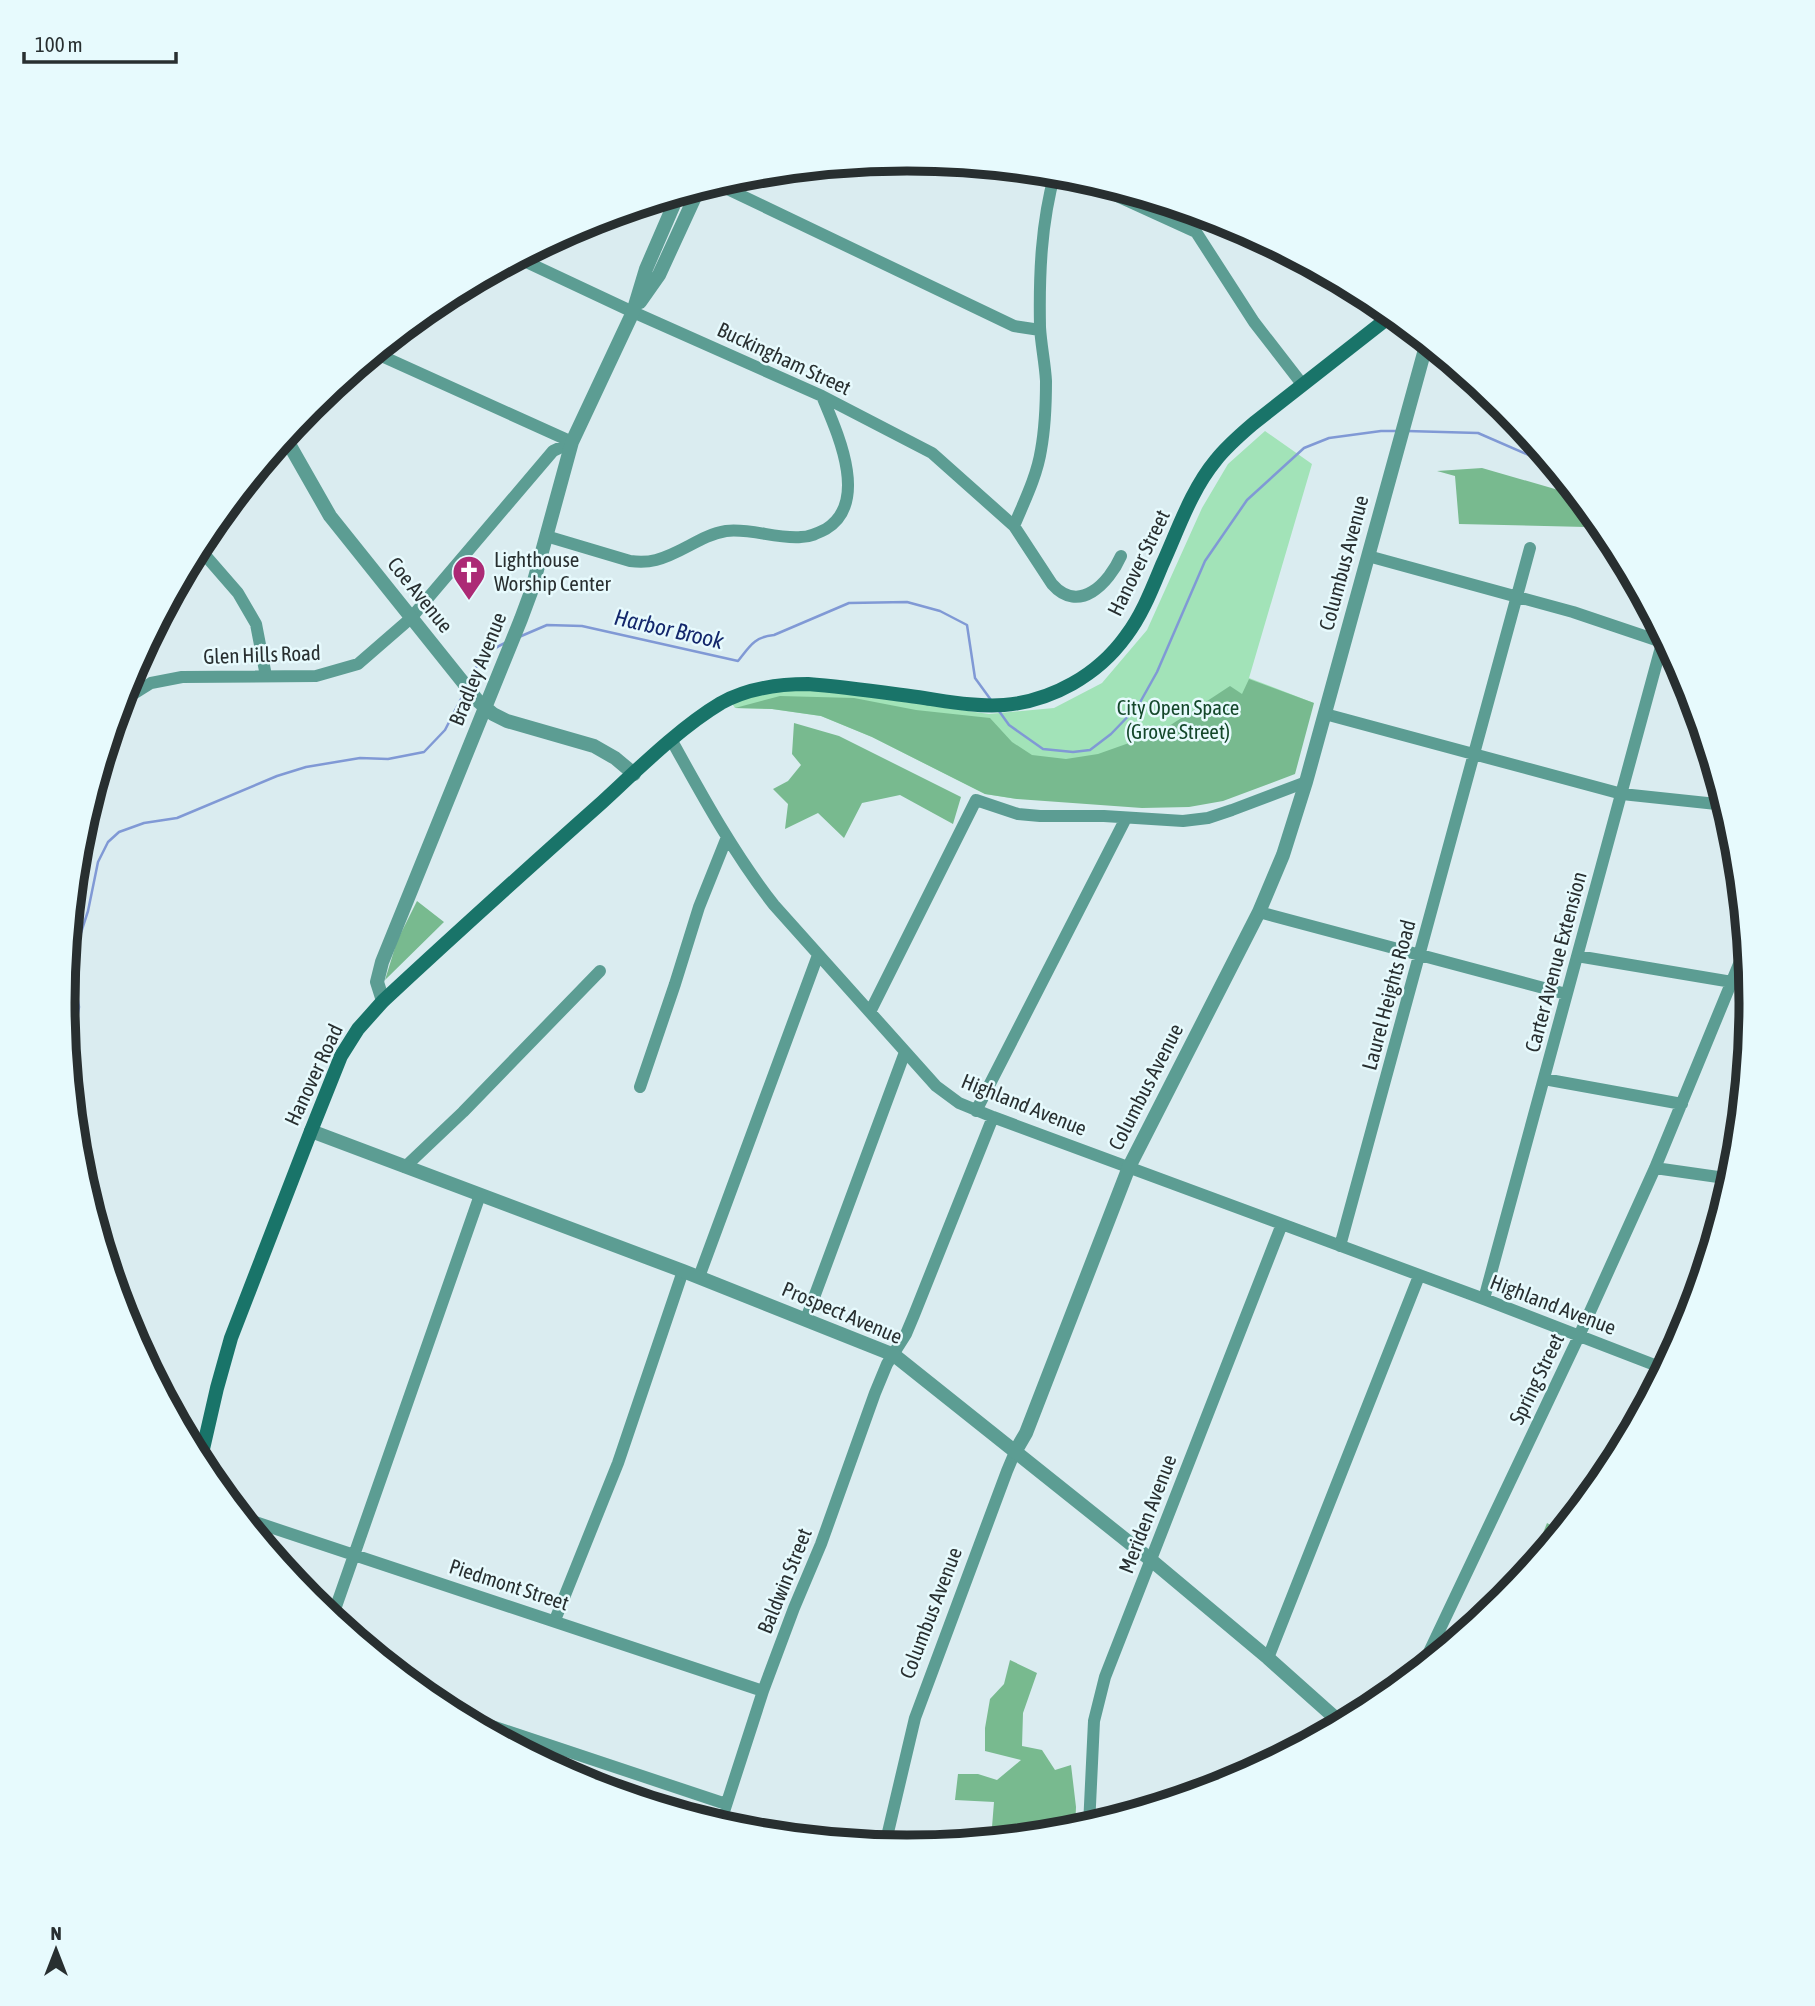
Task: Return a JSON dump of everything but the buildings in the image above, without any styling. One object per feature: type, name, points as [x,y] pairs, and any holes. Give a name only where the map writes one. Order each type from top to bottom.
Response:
[{"type":"main road","name":"Hanover Street","points":[[671,741],[723,702],[745,693],[786,684],[831,685],[993,705],[1023,702],[1065,688],[1091,672],[1113,652],[1137,619],[1200,483],[1215,461],[1233,442],[1303,384],[1384,321]]},
{"type":"main road","name":"Hanover Road","points":[[204,1446],[231,1338],[349,1041],[383,1001],[671,741]]},
{"type":"street","points":[[1014,526],[1041,452],[1046,379],[1040,330],[1040,260],[1052,184]]},
{"type":"street","points":[[730,190],[1014,326],[1040,330]]},
{"type":"street","name":"Bradley Avenue","points":[[633,312],[659,275],[694,199]]},
{"type":"street","points":[[1125,200],[1196,232]]},
{"type":"street","name":"Bradley Avenue","points":[[383,1001],[377,982],[382,962],[531,592],[572,442],[633,312],[646,269],[674,205]]},
{"type":"street","points":[[1192,221],[1254,322],[1303,384]]},
{"type":"street","name":"Buckingham Street","points":[[528,263],[822,396],[932,453],[1014,526],[1052,584],[1067,597],[1082,597],[1096,589],[1112,574],[1121,556]]},
{"type":"street","name":"Columbus Avenue","points":[[888,1834],[915,1718],[1002,1483],[1026,1433],[1129,1167],[1259,912],[1283,855],[1306,782],[1424,351]]},
{"type":"street","points":[[384,357],[572,442]]},
{"type":"street","points":[[547,536],[629,561],[642,562],[656,561],[720,532],[733,530],[798,538],[823,530],[836,522],[847,500],[848,488],[841,448],[822,396]]},
{"type":"street","name":"Glen Hills Road","points":[[136,692],[151,683],[181,677],[316,676],[358,664],[411,618],[553,451],[572,442]]},
{"type":"street","name":"Coe Avenue","points":[[290,446],[330,516],[474,697],[507,721],[594,746],[615,758],[634,774]]},
{"type":"street","name":"Laurel Heights Road","points":[[1340,1246],[1530,548]]},
{"type":"street","points":[[206,556],[238,593],[256,624],[266,676]]},
{"type":"street","points":[[1368,556],[1655,636]]},
{"type":"street","name":"Carter Avenue Extension","points":[[1484,1299],[1660,649]]},
{"type":"street","points":[[1325,713],[1622,794],[1715,804]]},
{"type":"street","name":"Highland Avenue","points":[[671,741],[765,894],[946,1095],[976,1111],[1656,1366]]},
{"type":"street","points":[[870,1012],[976,800],[1018,814],[1183,821],[1208,818],[1306,782]]},
{"type":"street","points":[[976,1111],[1126,818]]},
{"type":"street","points":[[640,1087],[702,897],[727,836]]},
{"type":"street","points":[[1259,912],[1566,994]]},
{"type":"street","points":[[699,1277],[818,955]]},
{"type":"street","points":[[1577,956],[1732,982]]},
{"type":"street","name":"Spring Street","points":[[1430,1650],[1579,1336],[1655,1168],[1739,965]]},
{"type":"street","points":[[405,1167],[463,1112],[600,971]]},
{"type":"street","points":[[806,1319],[905,1052]]},
{"type":"street","points":[[1544,1079],[1682,1104]]},
{"type":"street","name":"Baldwin Street","points":[[723,1814],[763,1691],[821,1544],[875,1393],[887,1364],[914,1315],[993,1117]]},
{"type":"street","name":"Prospect Avenue","points":[[311,1131],[699,1277],[894,1355],[1151,1560],[1335,1717]]},
{"type":"street","points":[[1655,1168],[1721,1178]]},
{"type":"street","points":[[336,1607],[480,1195]]},
{"type":"street","name":"Meriden Avenue","points":[[1089,1815],[1093,1732],[1105,1677],[1282,1224]]},
{"type":"street","points":[[555,1620],[615,1472],[683,1271]]},
{"type":"street","points":[[1268,1658],[1419,1276]]},
{"type":"street","name":"Piedmont Street","points":[[258,1523],[763,1691]]},
{"type":"street","points":[[500,1729],[726,1804]]},
{"type":"green space","name":"City Open Space (Grove Street)","points":[[1265,431],[1312,464],[1249,678],[1314,703],[1017,799],[985,794],[872,737],[821,716],[772,709],[735,708],[731,702],[766,691],[807,688],[989,714],[1054,708],[1102,683],[1147,630],[1202,508],[1228,464]]},
{"type":"green space","points":[[1482,468],[1565,492],[1591,529],[1586,527],[1459,524],[1455,476],[1437,471]]},
{"type":"green space","points":[[1249,679],[1314,703],[1295,774],[1223,801],[1189,807],[1142,808],[1017,799],[985,794],[872,737],[821,716],[772,709],[735,708],[780,696],[854,698],[916,710],[990,718],[1012,742],[1032,755],[1066,759],[1098,754],[1160,732],[1230,686],[1242,694]]},
{"type":"green space","points":[[794,723],[839,736],[961,797],[953,824],[900,795],[862,803],[844,838],[818,813],[785,829],[788,804],[773,789],[788,781],[801,765],[792,754]]},
{"type":"green space","points":[[417,901],[444,922],[385,980],[397,941]]},
{"type":"green space","points":[[1547,1523],[1554,1527],[1538,1546]]},
{"type":"green space","points":[[1010,1660],[1037,1673],[1023,1713],[1022,1746],[1042,1750],[1055,1770],[1071,1765],[1076,1818],[990,1830],[994,1802],[955,1800],[958,1774],[978,1774],[997,1780],[1021,1760],[985,1751],[985,1728],[990,1699],[1004,1684]]},
{"type":"waterway","name":"Harbor Brook","points":[[999,711],[1009,725],[1043,749],[1073,752],[1090,750],[1111,734],[1138,706],[1157,672],[1205,561],[1247,500],[1304,448],[1329,438],[1397,431]]},
{"type":"waterway","name":"Harbor Brook","points":[[1407,431],[1478,433],[1537,459]]},
{"type":"waterway","name":"Harbor Brook","points":[[519,637],[547,625],[582,626],[738,661],[757,640],[849,603],[907,602],[940,611],[967,625],[975,678],[991,700]]},
{"type":"waterway","name":"Harbor Brook","points":[[469,681],[484,657],[507,642]]},
{"type":"waterway","name":"Harbor Brook","points":[[78,943],[88,911],[98,862],[108,842],[119,832],[144,823],[177,818],[277,776],[306,767],[360,758],[388,759],[424,752],[445,730],[464,693]]},
{"type":"waterway","name":"Harbor Brook","points":[[76,986],[79,1007],[76,1025]]},
{"type":"place","name":"Lighthouse Worship Center","points":[[469,602]]}]
